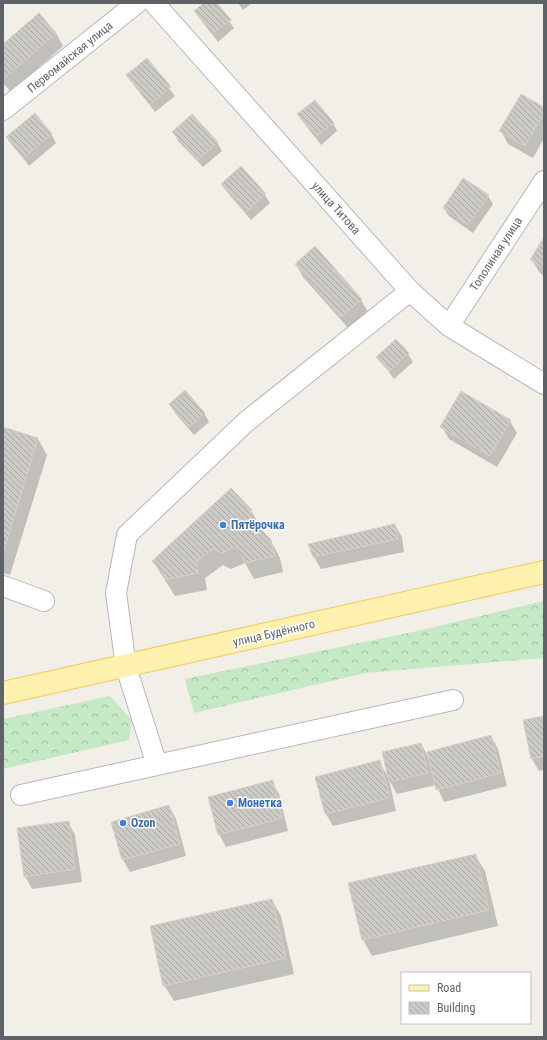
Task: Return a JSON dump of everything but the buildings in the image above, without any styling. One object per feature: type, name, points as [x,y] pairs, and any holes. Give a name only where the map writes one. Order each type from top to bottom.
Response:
[{"type":"main road","name":"улица Будённого","points":[[3,693],[544,572]]},
{"type":"street","name":"Первомайская улица","points":[[3,110],[137,3]]},
{"type":"street","name":"улица Титова","points":[[154,3],[410,291],[448,326],[544,384]]},
{"type":"street","name":"Тополиная улица","points":[[448,326],[544,181]]},
{"type":"street","points":[[157,765],[126,666],[116,593],[127,536],[247,421],[410,291]]},
{"type":"street","points":[[3,586],[44,601]]},
{"type":"street","points":[[21,795],[452,700]]},
{"type":"green space","points":[[544,601],[544,658],[365,673],[194,713],[185,679],[422,630]]},
{"type":"green space","points":[[110,696],[132,720],[129,740],[3,769],[3,719]]},
{"type":"place","name":"Пятёрочка","points":[[223,525]]},
{"type":"place","name":"Монетка","points":[[230,803]]},
{"type":"place","name":"Ozon","points":[[123,823]]}]
